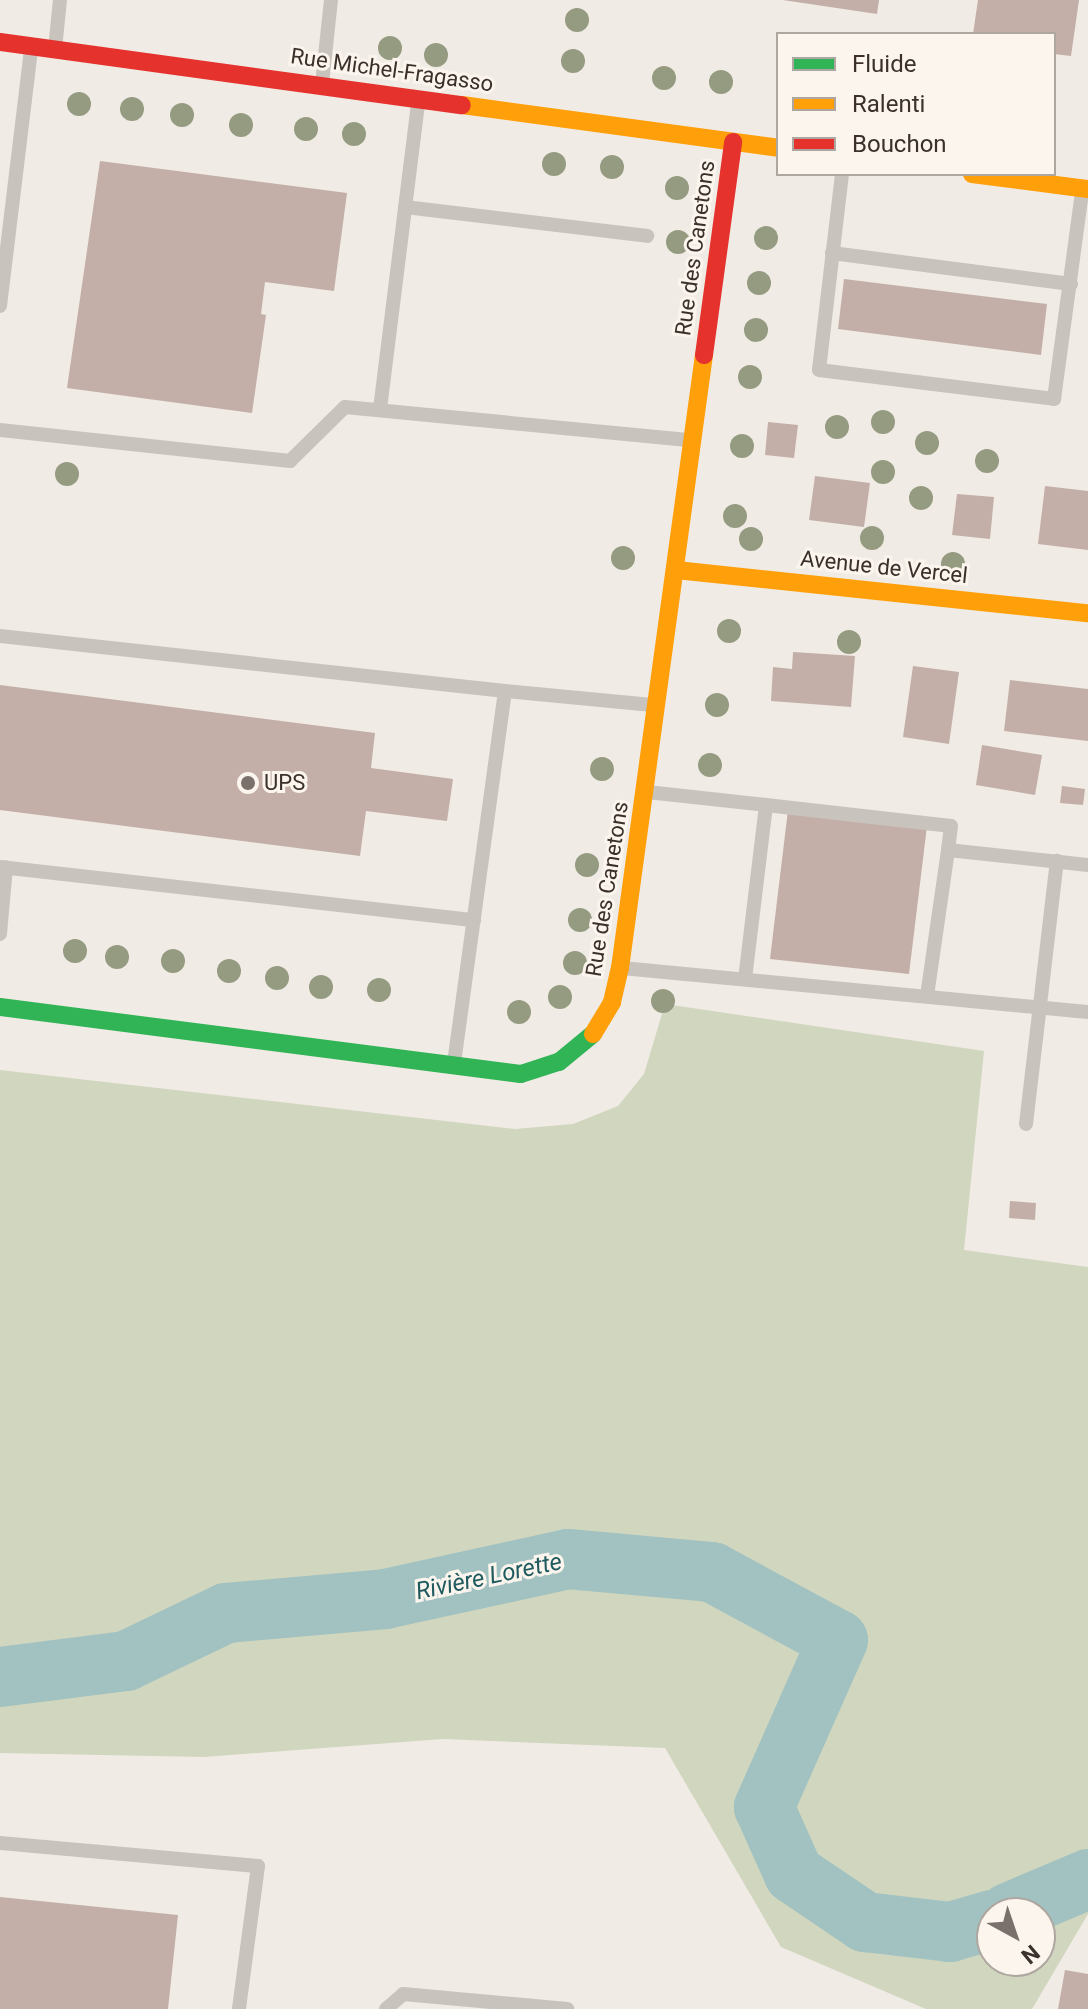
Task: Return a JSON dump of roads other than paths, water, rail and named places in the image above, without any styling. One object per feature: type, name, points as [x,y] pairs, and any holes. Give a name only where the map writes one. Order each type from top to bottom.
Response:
[{"type":"street","name":"Rue Michel-Fragasso","points":[[0,42],[776,148]]},
{"type":"street","name":"Rue des Canetons","points":[[0,1007],[521,1074],[559,1062],[592,1035],[612,1002],[620,968],[733,142]]},
{"type":"street","points":[[988,176],[1085,188]]},
{"type":"street","name":"Avenue de Vercel","points":[[676,570],[1088,613]]},
{"type":"lane","points":[[55,49],[60,0]]},
{"type":"lane","points":[[322,85],[331,0]]},
{"type":"lane","points":[[0,306],[31,46]]},
{"type":"lane","points":[[380,409],[419,98]]},
{"type":"lane","points":[[842,176],[819,370],[1054,399],[1085,188]]},
{"type":"lane","points":[[405,207],[647,236]]},
{"type":"lane","points":[[832,253],[1071,284]]},
{"type":"lane","points":[[0,430],[290,461],[345,407],[693,440]]},
{"type":"lane","points":[[0,636],[657,706]]},
{"type":"lane","points":[[453,1065],[505,691]]},
{"type":"lane","points":[[646,792],[951,826],[927,996]]},
{"type":"lane","points":[[745,979],[766,805]]},
{"type":"lane","points":[[948,850],[1088,865]]},
{"type":"lane","points":[[1026,1124],[1057,861]]},
{"type":"lane","points":[[0,934],[3,867],[474,920]]},
{"type":"lane","points":[[620,968],[1088,1012]]},
{"type":"lane","points":[[0,1843],[258,1866],[239,2009]]},
{"type":"lane","points":[[386,2009],[403,1994],[567,2009]]},
{"type":"waterway","name":"Rivière Lorette","points":[[0,1677],[126,1661],[226,1613],[385,1599],[568,1559],[712,1572],[838,1640],[764,1807],[794,1874],[865,1922],[950,1932],[976,1925]]},
{"type":"waterway","name":"Rivière Lorette","points":[[1046,1897],[1088,1879]]},
{"type":"place","name":"UPS","points":[[248,783]]}]
